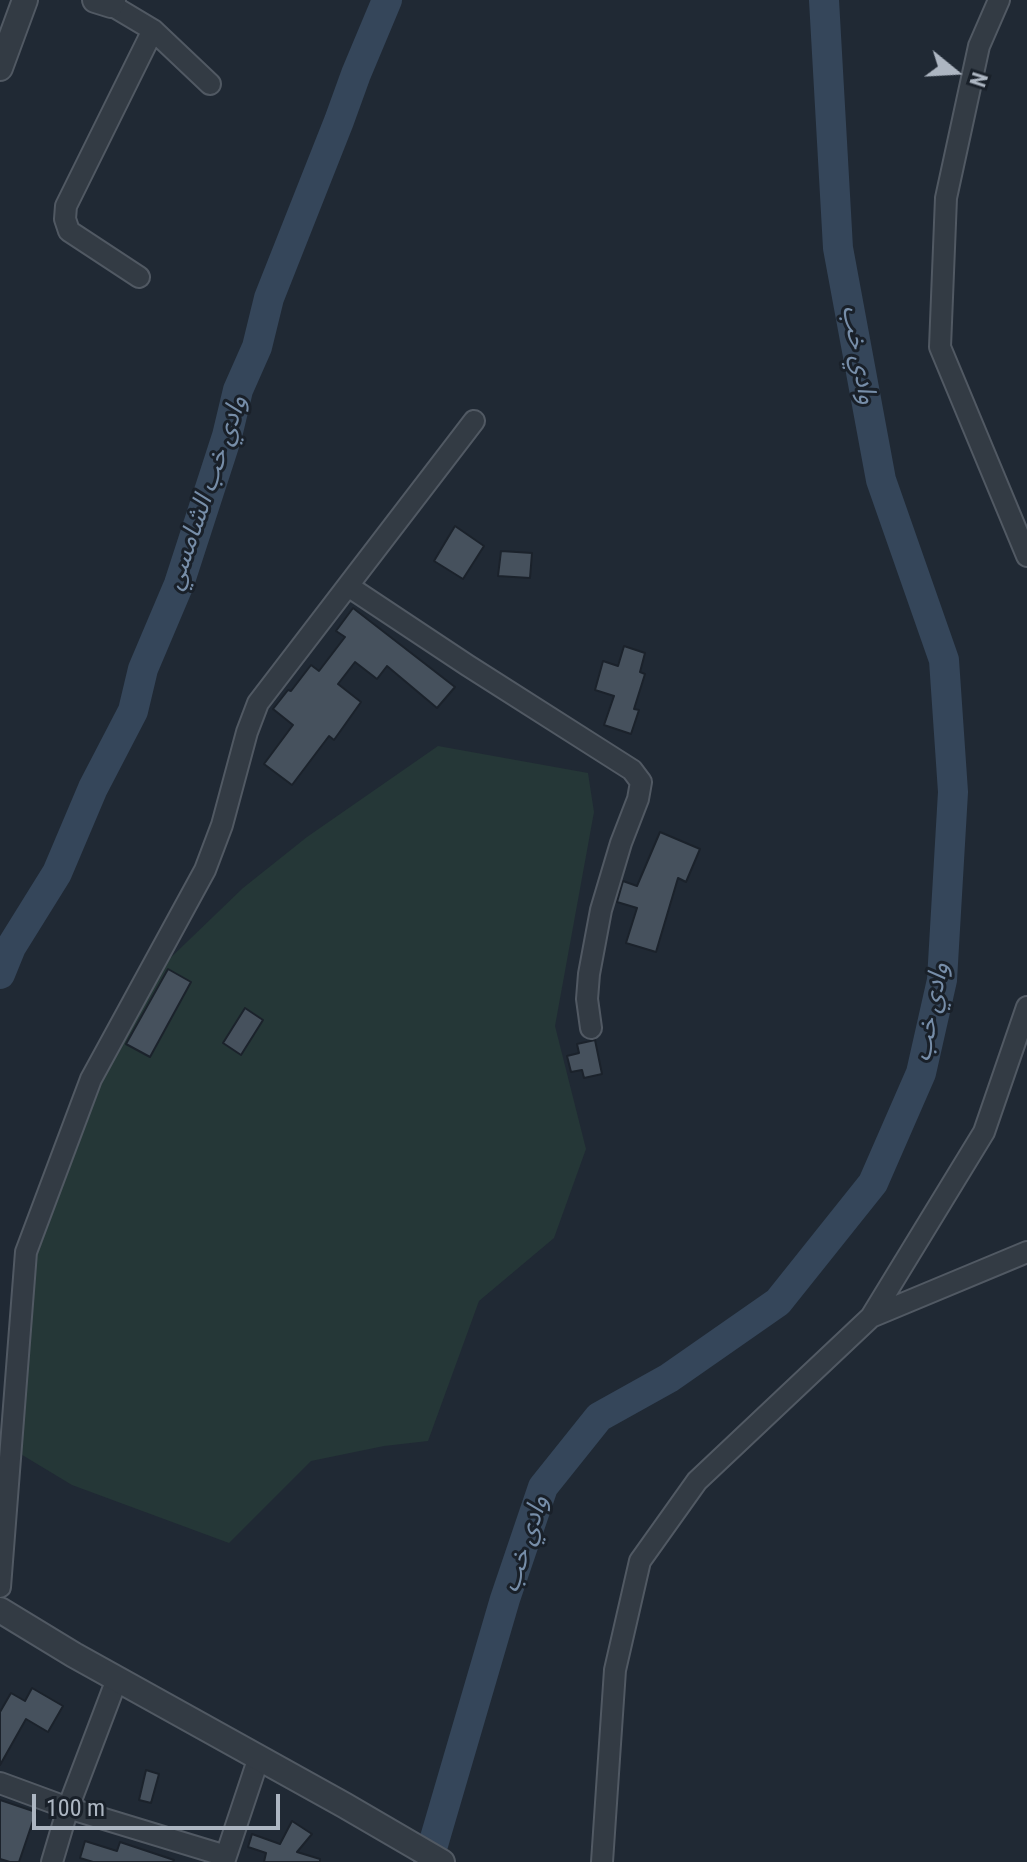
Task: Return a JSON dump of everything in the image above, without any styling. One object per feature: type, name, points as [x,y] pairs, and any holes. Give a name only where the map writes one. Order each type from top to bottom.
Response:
[{"type":"street","points":[[0,68],[25,0]]},
{"type":"street","points":[[999,0],[979,46],[946,198],[940,347],[1027,556]]},
{"type":"street","points":[[106,2],[153,30],[210,84]]},
{"type":"street","points":[[139,277],[69,231],[65,219],[66,206],[153,30]]},
{"type":"street","points":[[0,1587],[26,1252],[91,1079],[205,870],[222,825],[258,703],[474,421]]},
{"type":"street","points":[[348,586],[632,770],[641,782],[601,910],[589,974],[587,999],[591,1028]]},
{"type":"street","points":[[602,1862],[615,1670],[640,1561],[697,1481],[871,1317],[984,1132],[1027,1007]]},
{"type":"street","points":[[871,1317],[1027,1252]]},
{"type":"street","points":[[0,1610],[442,1862]]},
{"type":"street","points":[[52,1862],[68,1808],[117,1679]]},
{"type":"street","points":[[0,1783],[225,1859],[259,1757]]},
{"type":"shaded area","points":[[438,746],[588,773],[594,812],[555,1026],[586,1149],[554,1238],[479,1301],[428,1441],[384,1446],[311,1461],[229,1543],[72,1485],[4,1444],[23,1245],[88,1073],[162,966],[243,888],[307,837]]},
{"type":"building","points":[[455,526],[484,546],[463,579],[434,561]]},
{"type":"building","points":[[501,551],[532,553],[530,578],[498,576]]},
{"type":"building","points":[[353,608],[455,687],[437,708],[387,666],[377,679],[355,662],[338,684],[361,702],[334,740],[329,736],[292,785],[264,764],[293,725],[273,709],[311,665],[319,671],[345,637],[336,631]]},
{"type":"building","points":[[624,646],[645,653],[640,672],[645,674],[634,709],[639,710],[631,734],[604,725],[614,696],[595,690],[603,661],[618,666]]},
{"type":"building","points":[[660,832],[700,849],[686,882],[678,878],[656,952],[626,943],[637,908],[617,902],[623,881],[637,886]]},
{"type":"building","points":[[168,969],[191,982],[150,1057],[126,1044]]},
{"type":"building","points":[[245,1008],[263,1020],[241,1055],[223,1043]]},
{"type":"building","points":[[595,1040],[602,1074],[584,1078],[582,1070],[571,1072],[567,1056],[579,1053],[577,1044]]},
{"type":"building","points":[[32,1688],[63,1706],[48,1732],[26,1719],[0,1765],[0,1712],[11,1693],[25,1701]]},
{"type":"building","points":[[146,1770],[159,1774],[151,1803],[139,1800]]},
{"type":"building","points":[[0,1800],[36,1812],[19,1862],[0,1859]]},
{"type":"building","points":[[292,1821],[312,1834],[297,1852],[320,1859],[320,1862],[264,1862],[266,1853],[248,1847],[252,1834],[280,1844]]},
{"type":"building","points":[[85,1841],[117,1851],[120,1842],[174,1860],[93,1862],[80,1858]]},
{"type":"waterway","name":"وادي خب الشامسي","points":[[0,974],[11,947],[57,873],[93,788],[133,711],[143,669],[179,584],[227,436],[238,390],[257,347],[269,298],[387,0]]},
{"type":"waterway","name":"وادي خب","points":[[428,1862],[505,1599],[543,1487],[599,1417],[669,1378],[778,1302],[873,1183],[921,1073],[942,980],[953,792],[944,660],[881,480],[838,248],[824,0]]}]
